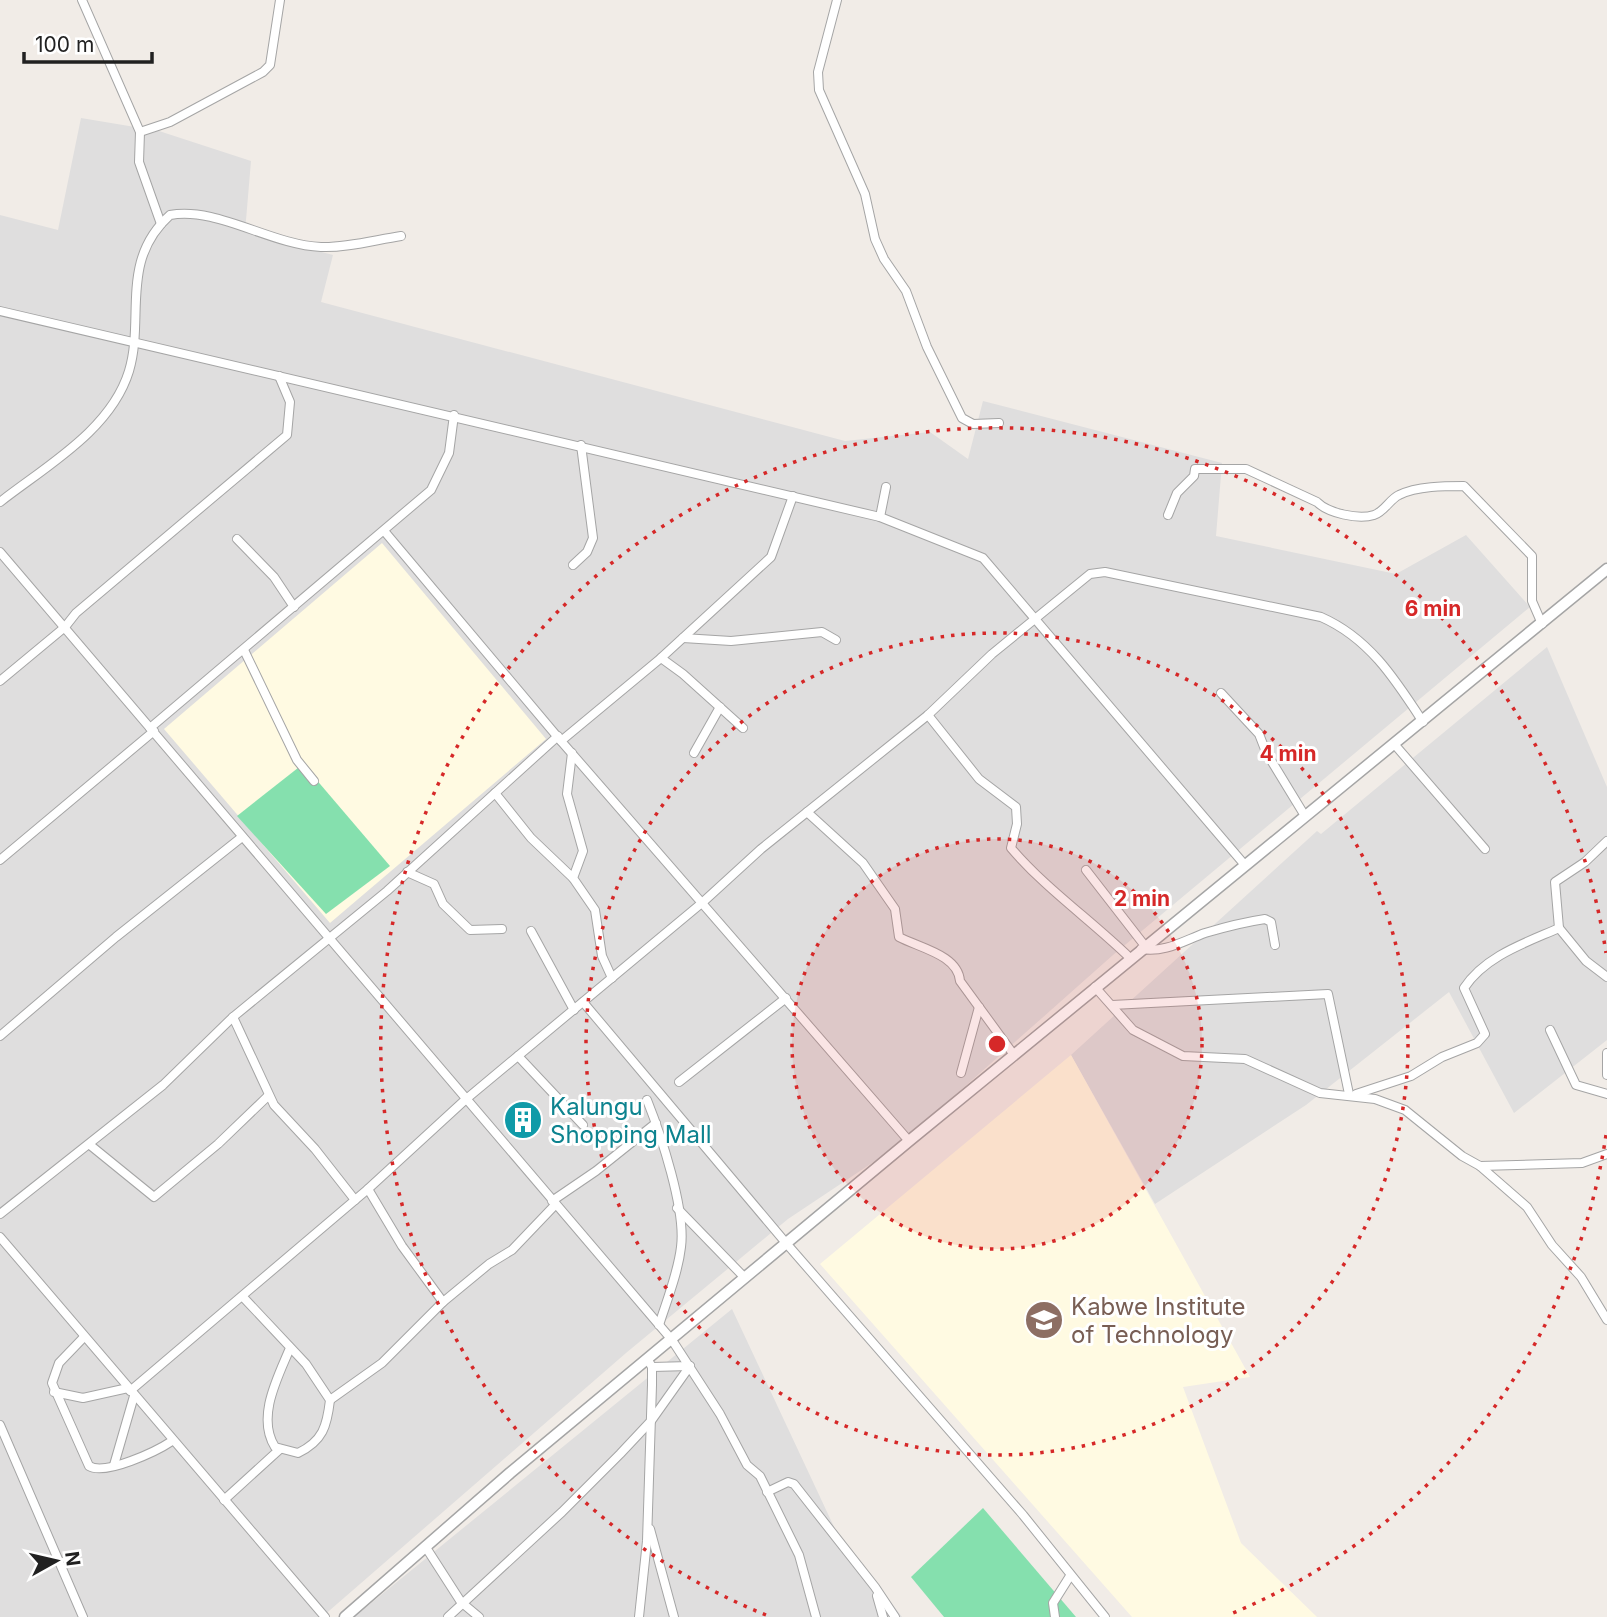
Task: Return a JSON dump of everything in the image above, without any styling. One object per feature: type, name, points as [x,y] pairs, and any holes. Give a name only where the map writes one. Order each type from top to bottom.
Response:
[{"type":"street","points":[[82,0],[140,132],[139,162],[161,224]]},
{"type":"street","points":[[140,132],[170,122],[263,72],[270,65],[280,0]]},
{"type":"street","points":[[838,0],[818,72],[818,90],[866,194],[875,239],[884,259],[906,290],[927,347],[962,418],[973,424],[999,423]]},
{"type":"street","points":[[0,502],[99,424],[129,371],[134,301],[140,266],[161,224],[170,215],[206,214],[261,234],[321,247],[401,236]]},
{"type":"street","points":[[0,311],[454,415],[880,517],[983,558],[1244,864]]},
{"type":"street","points":[[0,681],[65,627],[76,613],[287,435],[290,401],[279,376]]},
{"type":"street","points":[[0,860],[432,490],[449,453],[454,415]]},
{"type":"street","points":[[573,565],[587,552],[593,538],[581,445]]},
{"type":"street","points":[[1168,514],[1181,487],[1194,476],[1195,469],[1203,468],[1246,469],[1317,502],[1324,508],[1350,516],[1375,515],[1399,494],[1442,486],[1464,486],[1532,556],[1532,601],[1542,624]]},
{"type":"street","points":[[880,517],[886,486]]},
{"type":"street","points":[[0,1214],[163,1085],[233,1017],[330,938],[495,793],[661,658],[771,557],[793,496]]},
{"type":"street","points":[[385,532],[572,753],[909,1141]]},
{"type":"street","points":[[237,539],[274,577],[295,607]]},
{"type":"street","points":[[0,552],[672,1340],[720,1414],[747,1465],[760,1476],[803,1564],[816,1617]]},
{"type":"street","points":[[345,1617],[425,1546],[650,1363],[672,1340],[786,1243],[1244,864],[1395,745],[1607,569]]},
{"type":"street","points":[[54,1392],[83,1398],[131,1392],[368,1189],[465,1100],[807,812],[928,715],[992,654],[1090,574],[1105,572],[1321,617],[1351,632],[1386,666],[1423,722]]},
{"type":"street","points":[[683,638],[731,640],[822,632],[836,640]]},
{"type":"street","points":[[244,649],[297,760],[314,781]]},
{"type":"street","points":[[661,658],[743,728]]},
{"type":"street","points":[[1221,692],[1259,734],[1266,752],[1305,816]]},
{"type":"street","points":[[694,752],[720,706]]},
{"type":"street","points":[[928,715],[979,779],[1016,807],[1017,824],[1011,848],[1035,876],[1094,922],[1130,958]]},
{"type":"street","points":[[1395,745],[1485,849]]},
{"type":"street","points":[[572,753],[567,794],[583,851],[573,878]]},
{"type":"street","points":[[495,793],[531,838],[573,878],[595,910],[602,956],[612,978]]},
{"type":"street","points":[[807,812],[863,863],[895,909],[899,937],[951,961],[959,970],[960,981],[1014,1055]]},
{"type":"street","points":[[0,1036],[116,937],[242,837]]},
{"type":"street","points":[[1607,841],[1585,862],[1555,882],[1559,928],[1586,961],[1607,977]]},
{"type":"street","points":[[1086,870],[1143,947],[1153,951],[1177,946],[1203,934],[1265,919],[1271,922],[1275,945]]},
{"type":"street","points":[[407,872],[434,884],[443,904],[470,930],[502,929]]},
{"type":"street","points":[[1351,1094],[1410,1076],[1443,1057],[1477,1044],[1485,1034],[1464,988],[1472,976],[1504,952],[1559,928]]},
{"type":"street","points":[[531,931],[574,1010]]},
{"type":"street","points":[[1095,987],[1141,1035],[1183,1056],[1245,1059],[1320,1093],[1351,1094],[1405,1110],[1462,1156],[1480,1166],[1527,1207],[1552,1245],[1581,1277],[1607,1320]]},
{"type":"street","points":[[1112,1005],[1328,993],[1351,1094]]},
{"type":"street","points":[[679,1082],[786,998]]},
{"type":"street","points":[[583,1002],[786,1243],[1023,1515],[1105,1617]]},
{"type":"street","points":[[961,1073],[979,1007]]},
{"type":"street","points":[[233,1017],[268,1096],[355,1200]]},
{"type":"street","points":[[1550,1030],[1576,1085],[1607,1094]]},
{"type":"street","points":[[1607,1054],[1607,1075]]},
{"type":"street","points":[[518,1056],[583,1125]]},
{"type":"street","points":[[90,1145],[154,1197],[218,1144],[268,1096]]},
{"type":"street","points":[[647,1100],[656,1123],[677,1208],[682,1245],[659,1325]]},
{"type":"street","points":[[330,1400],[382,1363],[443,1302],[489,1264],[512,1250],[553,1203],[656,1123]]},
{"type":"street","points":[[1480,1166],[1582,1163],[1607,1154]]},
{"type":"street","points":[[368,1189],[402,1247],[443,1302]]},
{"type":"street","points":[[677,1208],[746,1278]]},
{"type":"street","points":[[0,1237],[325,1617]]},
{"type":"street","points":[[243,1297],[290,1348],[310,1370],[330,1400],[327,1429],[315,1443],[298,1453],[280,1449],[270,1440],[268,1410],[290,1348]]},
{"type":"street","points":[[84,1337],[54,1372],[51,1384],[89,1465],[96,1469],[114,1465],[153,1453],[172,1441]]},
{"type":"street","points":[[650,1363],[690,1366]]},
{"type":"street","points":[[639,1617],[648,1520],[650,1363]]},
{"type":"street","points":[[447,1617],[562,1512],[651,1421],[690,1366]]},
{"type":"street","points":[[114,1465],[131,1392]]},
{"type":"street","points":[[0,1426],[83,1617]]},
{"type":"street","points":[[224,1500],[280,1449]]},
{"type":"street","points":[[767,1492],[788,1482],[794,1484],[875,1587],[895,1617]]},
{"type":"street","points":[[648,1520],[674,1617]]},
{"type":"street","points":[[425,1546],[461,1602],[479,1617]]},
{"type":"street","points":[[1055,1617],[1053,1603],[1070,1576]]},
{"type":"street","points":[[875,1587],[883,1617]]},
{"type":"shaded area","points":[[81,118],[159,131],[251,161],[245,232],[333,255],[321,302],[845,441],[930,432],[968,459],[983,401],[1222,463],[1216,536],[1396,574],[1466,535],[1530,607],[1113,955],[899,1145],[788,1219],[626,1353],[322,1617],[0,1617],[0,215],[58,230]]},
{"type":"shaded area","points":[[382,543],[546,739],[330,923],[164,729]]},
{"type":"shaded area","points":[[1547,647],[1607,787],[1607,1040],[1514,1113],[1449,992],[1306,1105],[1155,1204],[1071,1055],[1317,831],[1321,834]]},
{"type":"shaded area","name":"Kabwe Institute of Technology","points":[[1071,1055],[1250,1377],[1183,1387],[1241,1543],[1317,1617],[1132,1617],[820,1264]]},
{"type":"shaded area","points":[[732,1309],[835,1529],[902,1617],[354,1617]]},
{"type":"green space","points":[[303,764],[390,866],[326,914],[237,816]]},
{"type":"green space","points":[[983,1508],[1076,1617],[944,1617],[911,1577]]},
{"type":"place","name":"Kalungu Shopping Mall","points":[[523,1120]]},
{"type":"place","name":"Kabwe Institute of Technology","points":[[1044,1320]]}]
